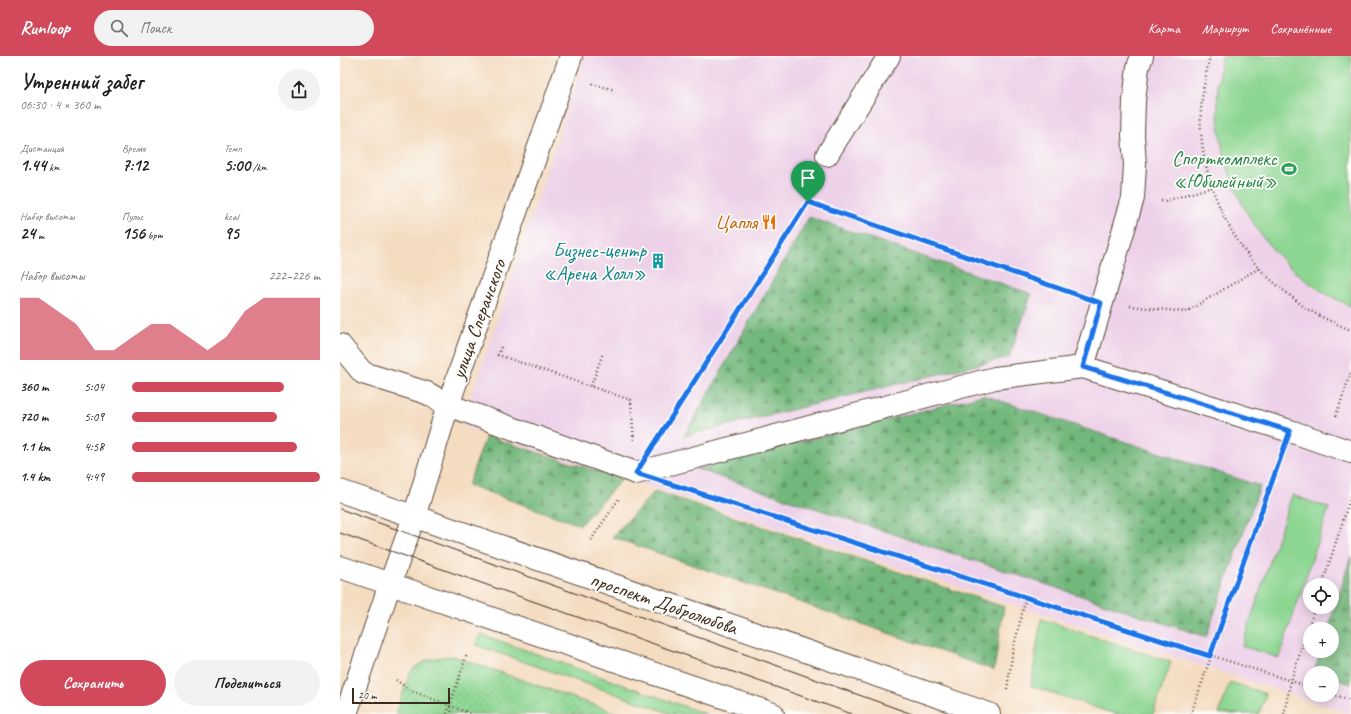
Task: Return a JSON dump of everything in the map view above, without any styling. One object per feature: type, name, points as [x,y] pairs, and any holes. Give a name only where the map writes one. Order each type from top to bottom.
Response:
[{"type":"main road","name":"улица Сперанского","points":[[346,714],[414,517],[448,405],[571,56]]},
{"type":"main road","points":[[827,155],[890,56]]},
{"type":"main road","points":[[1083,367],[1133,198],[1135,165],[1132,135],[1134,101],[1138,67],[1142,56]]},
{"type":"main road","points":[[340,345],[363,373],[427,394],[448,405],[636,473],[995,378],[1083,367],[1290,431],[1351,452]]},
{"type":"main road","name":"проспект Добролюбова","points":[[340,491],[989,714]]},
{"type":"main road","points":[[340,566],[773,714]]},
{"type":"path","points":[[1210,56],[1202,99],[1200,130],[1204,160],[1212,187],[1224,215],[1240,242],[1259,268],[1307,309],[1351,330]]},
{"type":"path","points":[[589,84],[615,90]]},
{"type":"path","points":[[591,540],[636,473],[808,202],[827,155]]},
{"type":"path","points":[[1165,201],[1212,187]]},
{"type":"path","points":[[808,202],[1101,303],[1186,312],[1259,268]]},
{"type":"path","points":[[503,340],[498,355],[631,400],[636,473]]},
{"type":"path","points":[[591,386],[603,353]]},
{"type":"path","points":[[1341,402],[1351,372]]},
{"type":"path","points":[[1191,714],[1210,656],[1290,431]]},
{"type":"path","points":[[681,487],[1303,685]]},
{"type":"path","points":[[1324,578],[1351,496]]},
{"type":"path","points":[[1007,689],[1013,650],[1026,597]]},
{"type":"path","points":[[1284,714],[1291,681],[1313,614]]},
{"type":"path","points":[[447,714],[467,654]]},
{"type":"path","points":[[396,680],[410,690],[471,714]]},
{"type":"path","points":[[1339,696],[1351,700]]},
{"type":"path","points":[[450,707],[452,714]]},
{"type":"shaded area","points":[[585,56],[1351,56],[1351,714],[1314,702],[1339,702],[1339,666],[1303,666],[1303,698],[462,426]]},
{"type":"green space","name":"Спорткомплекс «Юбилейный»","points":[[1222,56],[1351,56],[1351,306],[1317,288],[1287,264],[1262,236],[1242,204],[1228,169],[1220,132],[1218,94]]},
{"type":"green space","points":[[809,217],[1032,294],[1009,357],[684,436]]},
{"type":"green space","points":[[983,395],[1260,486],[1206,637],[696,469]]},
{"type":"green space","points":[[486,436],[622,479],[580,525],[468,485]]},
{"type":"green space","points":[[655,491],[1004,607],[994,670],[612,537]]},
{"type":"green space","points":[[1292,495],[1329,508],[1306,578],[1303,578],[1303,586],[1279,658],[1242,646]]},
{"type":"green space","points":[[1351,556],[1351,684],[1339,680],[1339,666],[1316,666],[1319,658],[1339,658],[1339,622],[1330,622],[1333,614],[1339,614],[1339,594]]},
{"type":"green space","points":[[1041,619],[1171,662],[1153,714],[1115,714],[1031,686]]},
{"type":"green space","points":[[480,634],[706,714],[672,714],[476,645]]},
{"type":"green space","points":[[453,656],[620,714],[396,714],[412,670],[416,666],[426,661]]},
{"type":"green space","points":[[1230,682],[1266,694],[1259,714],[1219,714]]},
{"type":"tram line","points":[[340,509],[912,714]]},
{"type":"tram line","points":[[340,533],[852,714]]},
{"type":"place","name":"Спорткомплекс «Юбилейный»","points":[[1289,169]]},
{"type":"place","name":"Цапля","points":[[769,222]]},
{"type":"place","name":"Бизнес-центр «Арена Холл»","points":[[658,261]]},
{"type":"route","points":[[808,202],[1101,303],[1083,367],[1290,431],[1210,656],[636,473],[808,202]]}]
